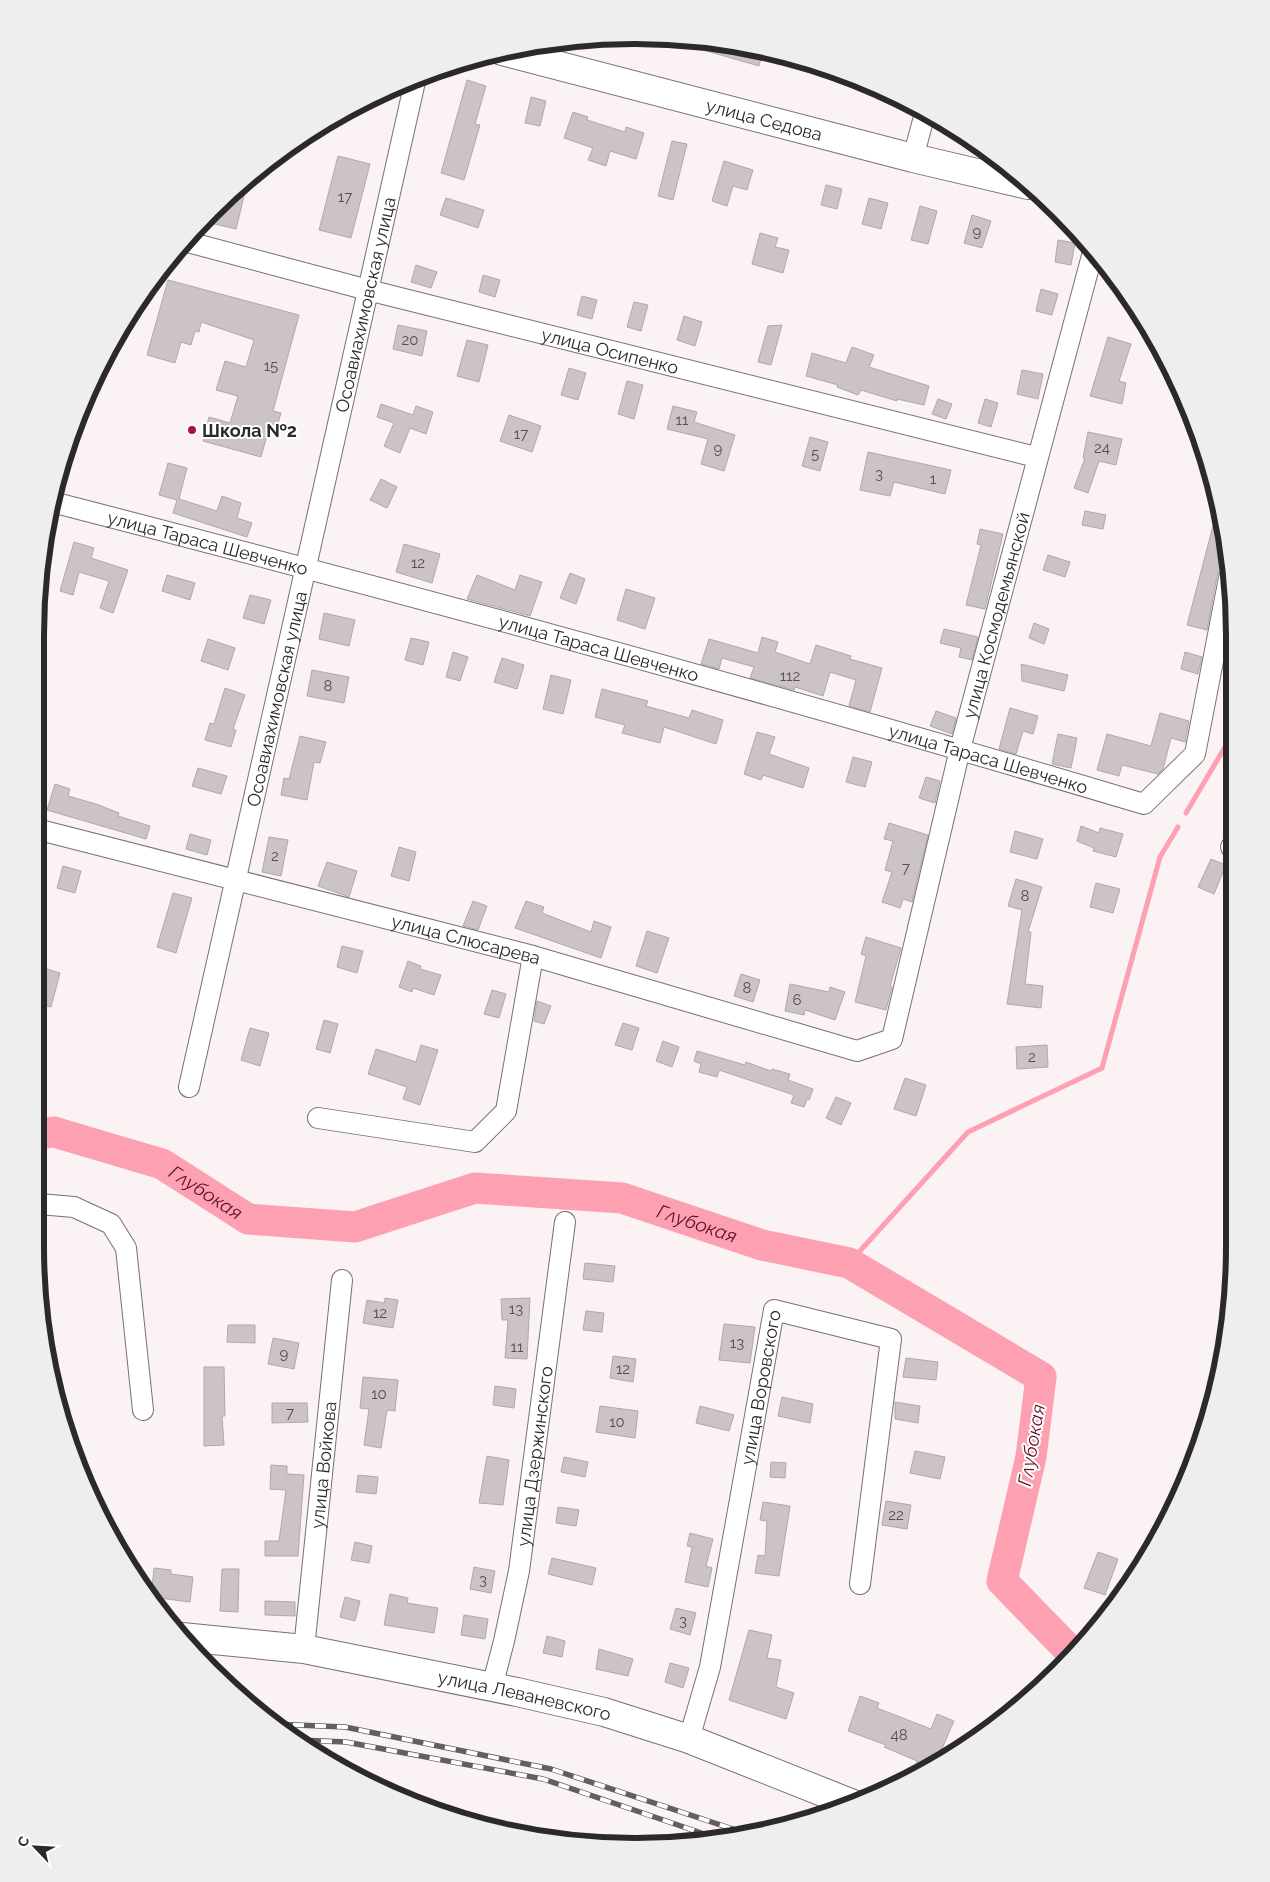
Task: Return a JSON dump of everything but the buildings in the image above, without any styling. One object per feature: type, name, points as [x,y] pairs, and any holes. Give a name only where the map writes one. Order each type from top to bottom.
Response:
[{"type":"street","name":"улица Седова","points":[[519,55],[913,158],[1015,182]]},
{"type":"street","name":"Осоавиахимовская улица","points":[[189,1087],[308,568],[414,87]]},
{"type":"street","points":[[913,158],[923,119]]},
{"type":"street","name":"улица Осипенко","points":[[192,243],[368,290],[1036,457]]},
{"type":"street","name":"улица Космодемьянской","points":[[892,1039],[960,749],[1036,457],[1091,259]]},
{"type":"street","name":"улица Тараса Шевченко","points":[[59,504],[308,568],[960,749],[1144,804],[1195,754],[1225,598]]},
{"type":"street","name":"улица Слюсарева","points":[[44,831],[533,956],[857,1052],[892,1039]]},
{"type":"street","points":[[318,1118],[475,1142],[506,1111],[533,956]]},
{"type":"street","points":[[44,1204],[74,1207],[111,1224],[126,1248],[143,1410]]},
{"type":"street","name":"улица Дзержинского","points":[[492,1687],[519,1571],[565,1222]]},
{"type":"street","name":"улица Войкова","points":[[304,1650],[342,1280]]},
{"type":"street","name":"улица Воровского","points":[[689,1738],[710,1667],[774,1310],[891,1339],[860,1584]]},
{"type":"street","name":"улица Леваневского","points":[[191,1638],[304,1650],[492,1687],[604,1712],[689,1738],[843,1800]]},
{"type":"waterway","points":[[1186,813],[1226,745]]},
{"type":"waterway","points":[[849,1263],[968,1132],[1102,1068],[1160,857],[1178,827]]},
{"type":"waterway","name":"Глубокая","points":[[44,1133],[54,1132],[162,1164],[248,1219],[355,1227],[475,1188],[622,1198],[762,1245],[849,1263],[1041,1377],[1031,1457],[1002,1581],[1068,1649]]},
{"type":"railway","points":[[287,1725],[345,1727],[551,1769],[734,1829]]},
{"type":"railway","points":[[309,1740],[346,1742],[543,1779],[704,1834]]},
{"type":"place","name":"Школа №2","points":[[192,430]]}]
